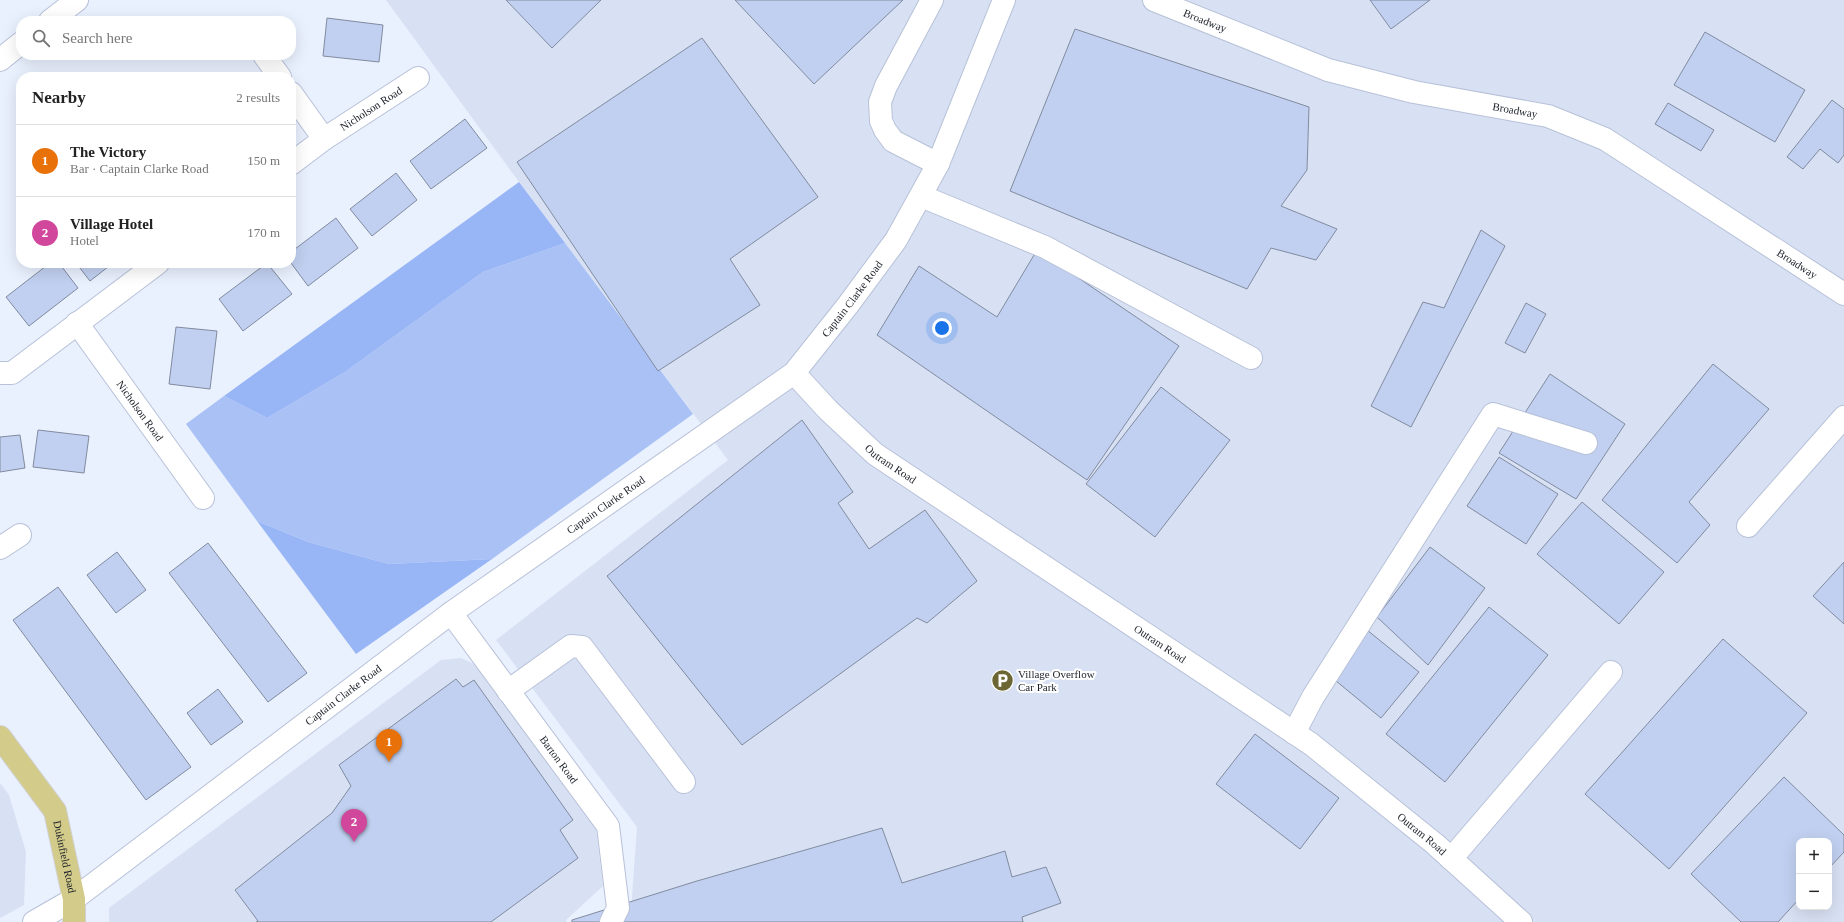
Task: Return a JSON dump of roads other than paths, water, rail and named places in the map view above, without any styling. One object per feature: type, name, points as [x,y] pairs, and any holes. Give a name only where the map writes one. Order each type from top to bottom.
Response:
[{"type":"main road","name":"Dukinfield Road","points":[[0,737],[55,811],[74,899],[74,922]]},
{"type":"street","points":[[56,16],[77,0]]},
{"type":"street","points":[[932,0],[886,86],[880,102],[881,121],[884,130],[893,141],[938,164]]},
{"type":"street","name":"Captain Clarke Road","points":[[34,922],[74,899],[451,613],[794,373],[848,305],[896,240],[921,196],[938,164],[1004,0]]},
{"type":"street","name":"Broadway","points":[[1154,0],[1328,70],[1414,92],[1548,116],[1605,139],[1844,294]]},
{"type":"street","points":[[0,60],[16,47]]},
{"type":"street","points":[[268,60],[276,72]]},
{"type":"street","name":"Nicholson Road","points":[[296,160],[324,139],[418,78]]},
{"type":"street","points":[[296,100],[324,139]]},
{"type":"street","points":[[921,196],[1045,247],[1251,358]]},
{"type":"street","points":[[0,373],[12,373],[151,268]]},
{"type":"street","name":"Nicholson Road","points":[[78,323],[203,498]]},
{"type":"street","name":"Outram Road","points":[[794,373],[828,410],[875,454],[1310,744],[1451,859],[1521,922]]},
{"type":"street","points":[[1294,733],[1313,697],[1493,414],[1586,443]]},
{"type":"street","points":[[1748,526],[1844,417]]},
{"type":"street","points":[[0,548],[20,535]]},
{"type":"street","name":"Barton Road","points":[[451,613],[608,826],[618,908],[611,922]]},
{"type":"street","points":[[508,691],[571,646],[582,647],[684,782]]},
{"type":"street","points":[[1451,859],[1611,672]]},
{"type":"place","name":"Village Overflow Car Park","points":[[1002,680]]},
{"type":"place","name":"The Victory","points":[[389,762]]},
{"type":"place","name":"Village Hotel","points":[[354,842]]}]
